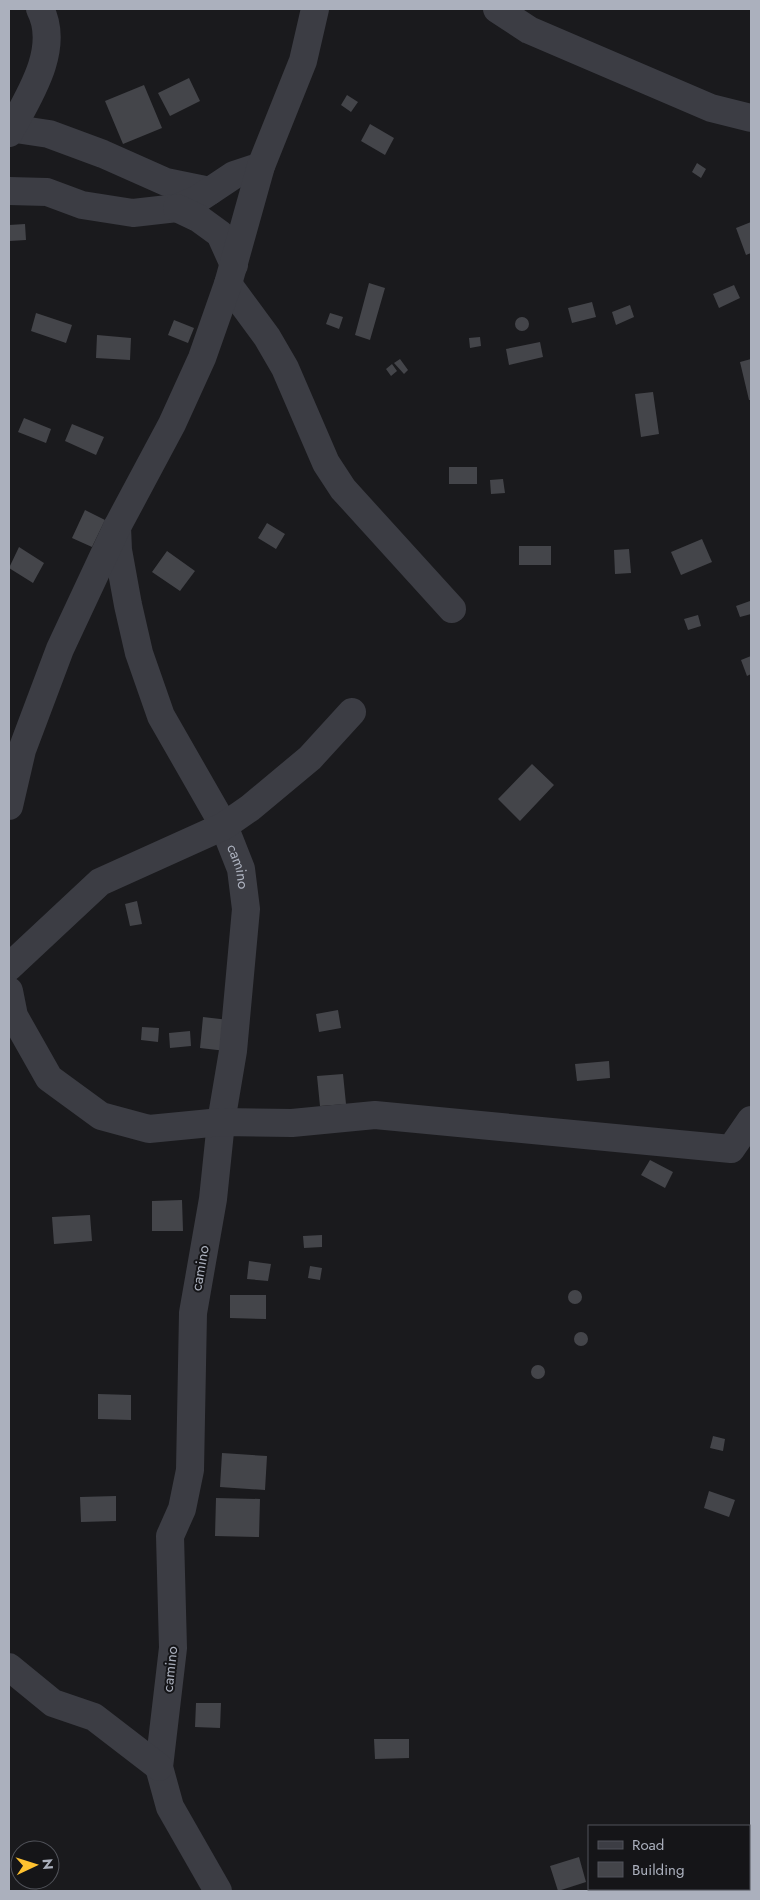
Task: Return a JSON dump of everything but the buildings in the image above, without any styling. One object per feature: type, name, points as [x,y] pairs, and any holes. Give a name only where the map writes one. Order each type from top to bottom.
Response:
[{"type":"street","points":[[40,9],[48,38],[45,60],[10,130],[49,134],[103,154],[166,182],[210,191]]},
{"type":"street","points":[[9,806],[15,756],[60,649],[117,527],[172,424],[202,358],[231,275],[261,166],[302,61],[315,9]]},
{"type":"street","points":[[497,9],[529,30],[711,108],[751,118]]},
{"type":"street","points":[[9,191],[47,192],[82,205],[133,213],[176,208],[198,200],[234,175],[261,166]]},
{"type":"street","points":[[176,208],[198,218],[220,234],[231,275],[285,368],[326,463],[343,489],[452,609]]},
{"type":"street","name":"camino","points":[[117,527],[118,550],[128,605],[140,653],[161,716],[224,826],[241,869],[246,910],[233,1050],[221,1122],[212,1199],[193,1313],[190,1470],[182,1509],[170,1536],[173,1648],[159,1767],[170,1807],[218,1891]]},
{"type":"street","points":[[9,967],[100,882],[224,826],[250,808],[310,758],[352,712]]},
{"type":"street","points":[[9,991],[14,1016],[49,1078],[101,1116],[149,1129],[221,1122],[292,1123],[375,1115],[731,1149],[751,1120]]},
{"type":"street","points":[[9,1667],[53,1704],[94,1717],[159,1767]]}]
